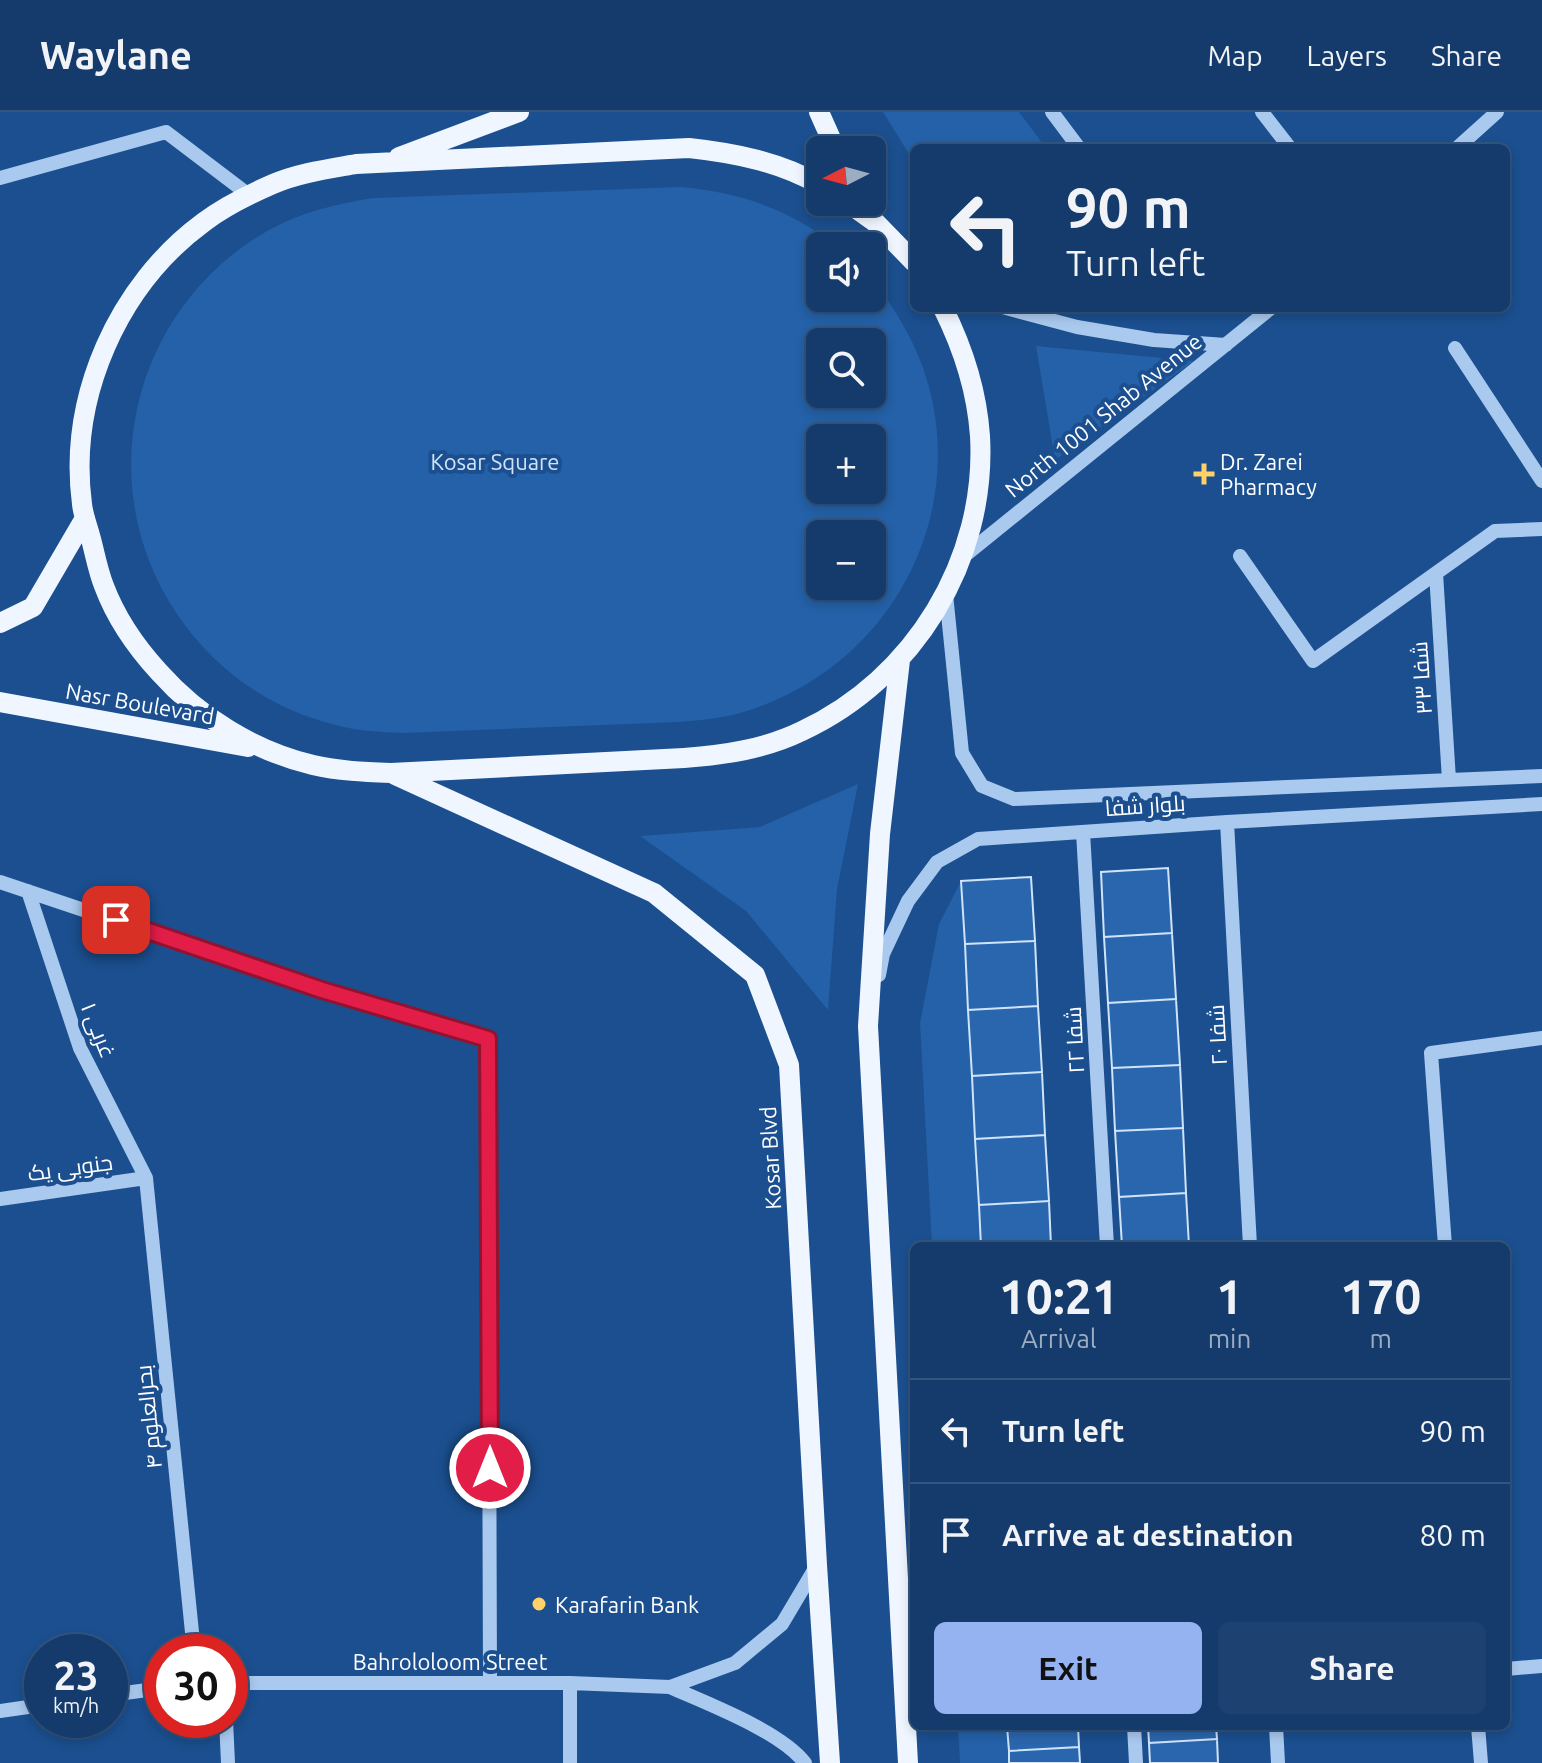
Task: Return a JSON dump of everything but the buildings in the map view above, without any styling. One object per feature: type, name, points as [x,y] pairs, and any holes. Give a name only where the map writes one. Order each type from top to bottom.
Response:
[{"type":"main road","points":[[380,164],[519,112]]},
{"type":"main road","points":[[819,112],[830,136]]},
{"type":"main road","points":[[806,178],[769,163],[730,153],[689,148],[356,164],[316,170],[277,182],[205,221],[174,247],[131,299],[104,346],[91,385],[83,424],[80,468],[85,518],[103,584],[121,621],[143,655],[170,685],[201,712],[242,738],[272,752],[350,772],[391,773],[725,755],[764,746],[802,731],[838,712],[900,660],[925,629],[963,557],[976,504],[980,436],[975,398],[964,356],[945,312]]},
{"type":"main road","points":[[867,216],[910,258]]},
{"type":"main road","points":[[872,216],[875,222]]},
{"type":"main road","points":[[0,623],[33,607],[85,518]]},
{"type":"main road","points":[[900,660],[880,834],[868,1026],[908,1763]]},
{"type":"main road","name":"Nasr Boulevard","points":[[0,702],[272,752]]},
{"type":"main road","name":"Kosar Blvd","points":[[391,773],[654,893],[755,975],[789,1065],[830,1763]]},
{"type":"street","points":[[1052,112],[1076,144]]},
{"type":"street","points":[[1262,112],[1287,144]]},
{"type":"street","points":[[1461,144],[1497,112]]},
{"type":"street","points":[[0,178],[166,132],[249,195]]},
{"type":"street","points":[[1022,312],[1154,340],[1226,345]]},
{"type":"street","name":"North 1001 Shab Avenue","points":[[963,557],[1266,312]]},
{"type":"street","points":[[1455,348],[1542,481]]},
{"type":"street","points":[[1240,556],[1313,661],[1495,531],[1542,529]]},
{"type":"street","name":"شفا ۳۳","points":[[1436,573],[1449,780]]},
{"type":"street","name":"بلوار شفا","points":[[946,594],[962,753],[982,786],[1014,799],[1542,776]]},
{"type":"street","name":"بلوار شفا","points":[[868,1026],[883,954],[908,901],[937,862],[978,839],[1542,804]]},
{"type":"street","name":"شفا ۲۰","points":[[1227,822],[1250,1242]]},
{"type":"street","name":"شفا ۲۲","points":[[1083,832],[1107,1242]]},
{"type":"street","points":[[0,882],[322,990],[488,1039],[490,1683]]},
{"type":"street","name":"غربی ۱","points":[[28,891],[80,1048],[146,1178]]},
{"type":"street","points":[[1445,1242],[1431,1053],[1542,1038]]},
{"type":"street","name":"جنوبی یک","points":[[0,1199],[146,1178]]},
{"type":"street","name":"بحرالعلوم ۴","points":[[146,1178],[192,1634]]},
{"type":"street","points":[[670,1687],[735,1663],[782,1624],[817,1565]]},
{"type":"street","points":[[1510,1669],[1542,1666]]},
{"type":"street","name":"Bahrololoom Street","points":[[248,1683],[570,1683],[670,1687]]},
{"type":"street","points":[[570,1683],[570,1763]]},
{"type":"street","points":[[670,1687],[754,1725],[798,1754],[805,1763]]},
{"type":"street","points":[[0,1711],[24,1708]]},
{"type":"street","points":[[1134,1730],[1136,1763]]},
{"type":"street","points":[[1276,1730],[1278,1763]]},
{"type":"street","points":[[1478,1730],[1481,1763]]},
{"type":"street","points":[[227,1738],[228,1763]]},
{"type":"green space","points":[[883,112],[1019,112],[1043,144],[910,144],[910,156]]},
{"type":"green space","name":"Kosar Square","points":[[682,187],[764,205],[817,232],[806,232],[806,312],[886,312],[886,299],[902,322],[917,354],[933,404],[938,454],[934,502],[921,549],[900,592],[871,630],[837,663],[796,690],[750,710],[714,718],[404,733],[368,731],[308,717],[244,683],[191,634],[150,563],[135,510],[131,456],[139,402],[156,351],[184,304],[222,263],[269,230],[294,218],[373,198]]},
{"type":"green space","points":[[1036,346],[1194,361],[1055,460]]},
{"type":"green space","points":[[858,784],[837,889],[828,1010],[746,911],[640,836],[760,827]]},
{"type":"green space","points":[[961,881],[981,1242],[932,1242],[920,1023],[939,924]]},
{"type":"green space","points":[[958,1730],[1007,1730],[1009,1763],[960,1763]]},
{"type":"place","name":"Dr. Zarei Pharmacy","points":[[1204,474]]},
{"type":"place","name":"Karafarin Bank","points":[[539,1604]]},
{"type":"route","points":[[116,920],[322,990],[488,1039],[490,1468]]}]
